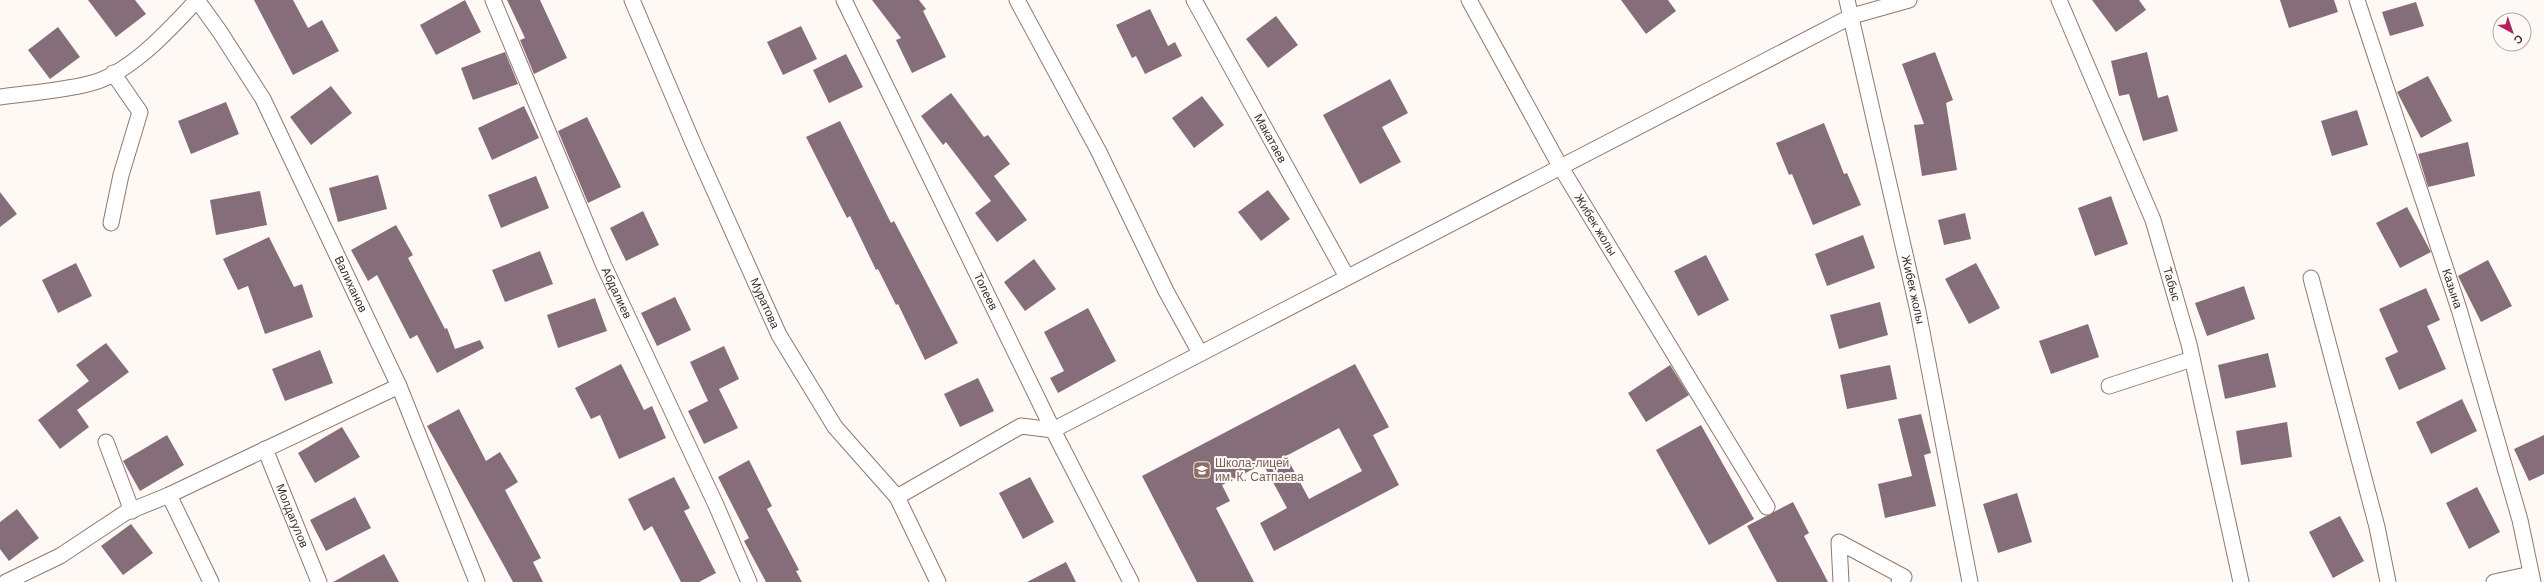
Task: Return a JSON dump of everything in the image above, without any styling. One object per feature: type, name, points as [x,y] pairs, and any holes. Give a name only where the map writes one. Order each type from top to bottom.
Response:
[{"type":"street","points":[[0,97],[90,84],[112,73],[143,54],[197,0]]},
{"type":"street","name":"Валиханов","points":[[197,0],[264,99],[398,386],[477,582]]},
{"type":"street","name":"Абдалиев","points":[[493,0],[604,266],[716,505],[750,582]]},
{"type":"street","name":"Муратова","points":[[632,0],[696,150],[779,335],[835,427],[897,497],[938,582]]},
{"type":"street","name":"Толеев","points":[[844,0],[1053,430],[1131,582]]},
{"type":"street","points":[[1018,0],[1098,150],[1166,291],[1200,353]]},
{"type":"street","name":"Макатаев","points":[[1194,0],[1347,276]]},
{"type":"street","name":"Жибек жолы","points":[[1469,0],[1560,166],[1767,507]]},
{"type":"street","name":"Жибек жолы","points":[[1847,0],[1852,16],[1918,311],[1970,582]]},
{"type":"street","points":[[897,497],[1021,426],[1053,430],[1347,276],[1852,16],[1909,0]]},
{"type":"street","name":"Табыс","points":[[2059,0],[2153,220],[2192,359],[2241,582]]},
{"type":"street","name":"Казына","points":[[2357,0],[2459,309],[2520,520],[2532,578]]},
{"type":"street","points":[[111,223],[121,176],[140,112],[112,73]]},
{"type":"street","points":[[2311,278],[2377,527],[2388,582]]},
{"type":"street","points":[[2109,386],[2192,359]]},
{"type":"street","points":[[6,582],[60,556],[132,511],[169,495],[398,386]]},
{"type":"street","points":[[106,442],[132,511]]},
{"type":"street","name":"Молдагулов","points":[[265,449],[319,582]]},
{"type":"street","points":[[169,495],[211,582]]},
{"type":"street","points":[[1841,582],[1839,542],[1904,577],[1899,582]]},
{"type":"street","points":[[2494,582],[2532,578]]},
{"type":"building","points":[[88,0],[135,0],[146,14],[116,37]]},
{"type":"building","points":[[254,0],[293,0],[308,28],[322,20],[339,51],[293,75]]},
{"type":"building","points":[[465,0],[481,32],[436,55],[420,25]]},
{"type":"building","points":[[507,0],[540,0],[567,58],[534,74],[520,40],[525,38]]},
{"type":"building","points":[[872,0],[919,0],[926,9],[923,11],[946,57],[912,73],[896,40],[901,38]]},
{"type":"building","points":[[1621,0],[1668,0],[1676,11],[1646,34]]},
{"type":"building","points":[[2092,0],[2139,0],[2146,10],[2116,32]]},
{"type":"building","points":[[2280,0],[2334,0],[2338,12],[2289,28]]},
{"type":"building","points":[[2416,2],[2424,26],[2390,36],[2382,12]]},
{"type":"building","points":[[1150,9],[1168,46],[1175,42],[1182,56],[1145,74],[1136,56],[1132,58],[1116,25]]},
{"type":"building","points":[[1276,16],[1298,45],[1268,68],[1246,39]]},
{"type":"building","points":[[801,26],[817,59],[783,75],[767,42]]},
{"type":"building","points":[[58,27],[80,57],[50,79],[28,50]]},
{"type":"building","points":[[505,52],[518,84],[473,100],[461,68]]},
{"type":"building","points":[[1935,52],[1953,100],[1946,103],[1957,170],[1922,176],[1914,125],[1924,124],[1902,64]]},
{"type":"building","points":[[2147,52],[2158,98],[2168,95],[2178,131],[2143,141],[2129,94],[2119,96],[2111,61]]},
{"type":"building","points":[[846,54],[863,87],[829,103],[813,70]]},
{"type":"building","points":[[2428,76],[2452,121],[2421,138],[2397,92]]},
{"type":"building","points":[[1390,79],[1408,113],[1382,127],[1401,162],[1360,184],[1323,115]]},
{"type":"building","points":[[331,86],[352,113],[311,145],[290,117]]},
{"type":"building","points":[[951,93],[984,137],[988,135],[1010,164],[994,176],[1027,220],[997,242],[975,213],[991,201],[946,142],[943,145],[921,116]]},
{"type":"building","points":[[1202,96],[1224,125],[1194,148],[1172,118]]},
{"type":"building","points":[[226,102],[239,134],[191,154],[178,121]]},
{"type":"building","points":[[524,106],[539,138],[492,160],[478,128]]},
{"type":"building","points":[[2357,110],[2368,145],[2332,156],[2321,121]]},
{"type":"building","points":[[587,117],[621,187],[588,203],[558,131]]},
{"type":"building","points":[[840,121],[891,223],[894,221],[958,343],[925,360],[898,304],[896,305],[878,269],[876,270],[850,216],[847,218],[806,137]]},
{"type":"building","points":[[1824,123],[1844,174],[1847,173],[1861,205],[1813,225],[1792,174],[1789,175],[1776,143]]},
{"type":"building","points":[[2468,142],[2475,176],[2428,187],[2418,154]]},
{"type":"building","points":[[378,175],[387,209],[338,222],[329,188]]},
{"type":"building","points":[[536,176],[549,208],[501,228],[488,195]]},
{"type":"building","points":[[1268,190],[1290,219],[1261,241],[1238,212]]},
{"type":"building","points":[[260,191],[267,225],[216,235],[210,200]]},
{"type":"building","points":[[0,192],[17,214],[0,227]]},
{"type":"building","points":[[2111,196],[2128,244],[2095,256],[2078,208]]},
{"type":"building","points":[[2407,207],[2431,252],[2400,268],[2376,223]]},
{"type":"building","points":[[643,211],[659,245],[626,261],[610,228]]},
{"type":"building","points":[[1965,213],[1971,239],[1944,245],[1938,220]]},
{"type":"building","points":[[396,225],[413,255],[408,258],[445,329],[447,328],[455,349],[480,340],[484,348],[437,373],[417,335],[410,339],[377,275],[368,281],[351,250]]},
{"type":"building","points":[[1863,235],[1875,268],[1827,286],[1815,254]]},
{"type":"building","points":[[269,237],[294,287],[302,284],[313,317],[265,334],[248,286],[238,290],[223,259]]},
{"type":"building","points":[[540,251],[553,284],[505,302],[492,270]]},
{"type":"building","points":[[1706,255],[1729,300],[1698,316],[1674,271]]},
{"type":"building","points":[[1034,259],[1056,289],[1025,311],[1004,282]]},
{"type":"building","points":[[2488,260],[2512,306],[2481,322],[2458,276]]},
{"type":"building","points":[[76,263],[92,296],[58,313],[42,280]]},
{"type":"building","points":[[1976,263],[2000,308],[1969,324],[1945,279]]},
{"type":"building","points":[[2244,286],[2255,319],[2207,336],[2195,303]]},
{"type":"building","points":[[2426,288],[2440,320],[2427,326],[2446,369],[2399,390],[2385,358],[2398,352],[2379,309]]},
{"type":"building","points":[[675,297],[691,330],[657,346],[641,313]]},
{"type":"building","points":[[595,298],[607,331],[558,348],[547,315]]},
{"type":"building","points":[[1880,302],[1888,335],[1839,349],[1830,315]]},
{"type":"building","points":[[1088,308],[1116,361],[1058,393],[1050,378],[1064,371],[1044,332]]},
{"type":"building","points":[[2088,324],[2099,357],[2051,374],[2039,341]]},
{"type":"building","points":[[106,343],[129,372],[77,410],[89,427],[60,449],[38,420],[89,381],[76,365]]},
{"type":"building","points":[[724,346],[739,379],[719,389],[738,428],[704,444],[688,411],[708,401],[690,362]]},
{"type":"building","points":[[320,350],[333,383],[285,401],[272,369]]},
{"type":"building","points":[[2268,353],[2276,387],[2225,399],[2218,365]]},
{"type":"building","points":[[621,364],[644,410],[652,406],[666,438],[619,459],[600,415],[591,419],[575,388]]},
{"type":"building","name":"Школа-лицей им. К. Сатпаева","points":[[1355,364],[1389,427],[1373,435],[1399,485],[1274,551],[1260,523],[1287,508],[1263,464],[1222,485],[1230,501],[1216,508],[1254,582],[1197,582],[1142,476]],"holes":[[[1339,428],[1362,471],[1309,499],[1286,456]]]},
{"type":"building","points":[[1670,365],[1689,395],[1646,422],[1628,393]]},
{"type":"building","points":[[1890,365],[1897,399],[1847,409],[1840,375]]},
{"type":"building","points":[[978,378],[994,411],[960,427],[944,394]]},
{"type":"building","points":[[2462,399],[2477,431],[2431,454],[2416,422]]},
{"type":"building","points":[[459,409],[486,461],[500,452],[518,482],[505,490],[541,558],[533,562],[543,582],[513,582],[427,426]]},
{"type":"building","points":[[1921,414],[1931,453],[1924,455],[1936,506],[1885,518],[1878,484],[1912,476],[1898,419]]},
{"type":"building","points":[[2287,422],[2292,457],[2241,465],[2236,431]]},
{"type":"building","points":[[1701,425],[1754,519],[1709,545],[1656,450]]},
{"type":"building","points":[[342,427],[360,457],[315,483],[298,453]]},
{"type":"building","points":[[167,435],[184,465],[140,491],[123,461]]},
{"type":"building","points":[[2544,435],[2544,474],[2529,481],[2514,449]]},
{"type":"building","points":[[749,460],[772,506],[767,509],[799,570],[796,571],[802,582],[766,582],[744,541],[749,538],[718,477]]},
{"type":"building","points":[[674,477],[690,508],[684,511],[716,573],[699,582],[681,582],[652,526],[644,531],[628,499]]},
{"type":"building","points":[[1030,477],[1054,522],[1023,539],[999,493]]},
{"type":"building","points":[[2477,487],[2500,532],[2469,549],[2446,503]]},
{"type":"building","points":[[2017,493],[2032,542],[1998,553],[1983,504]]},
{"type":"building","points":[[355,497],[371,528],[326,551],[310,520]]},
{"type":"building","points":[[1793,502],[1809,533],[1804,536],[1828,582],[1777,582],[1747,526]]},
{"type":"building","points":[[17,509],[39,538],[9,561],[0,549],[0,522]]},
{"type":"building","points":[[2340,516],[2364,561],[2333,578],[2309,532]]},
{"type":"building","points":[[131,524],[153,553],[123,575],[101,546]]},
{"type":"building","points":[[384,554],[399,582],[333,582]]},
{"type":"building","points":[[1066,562],[1076,582],[1027,582]]},
{"type":"place","name":"Школа-лицей им. К. Сатпаева","points":[[1202,470]]}]
